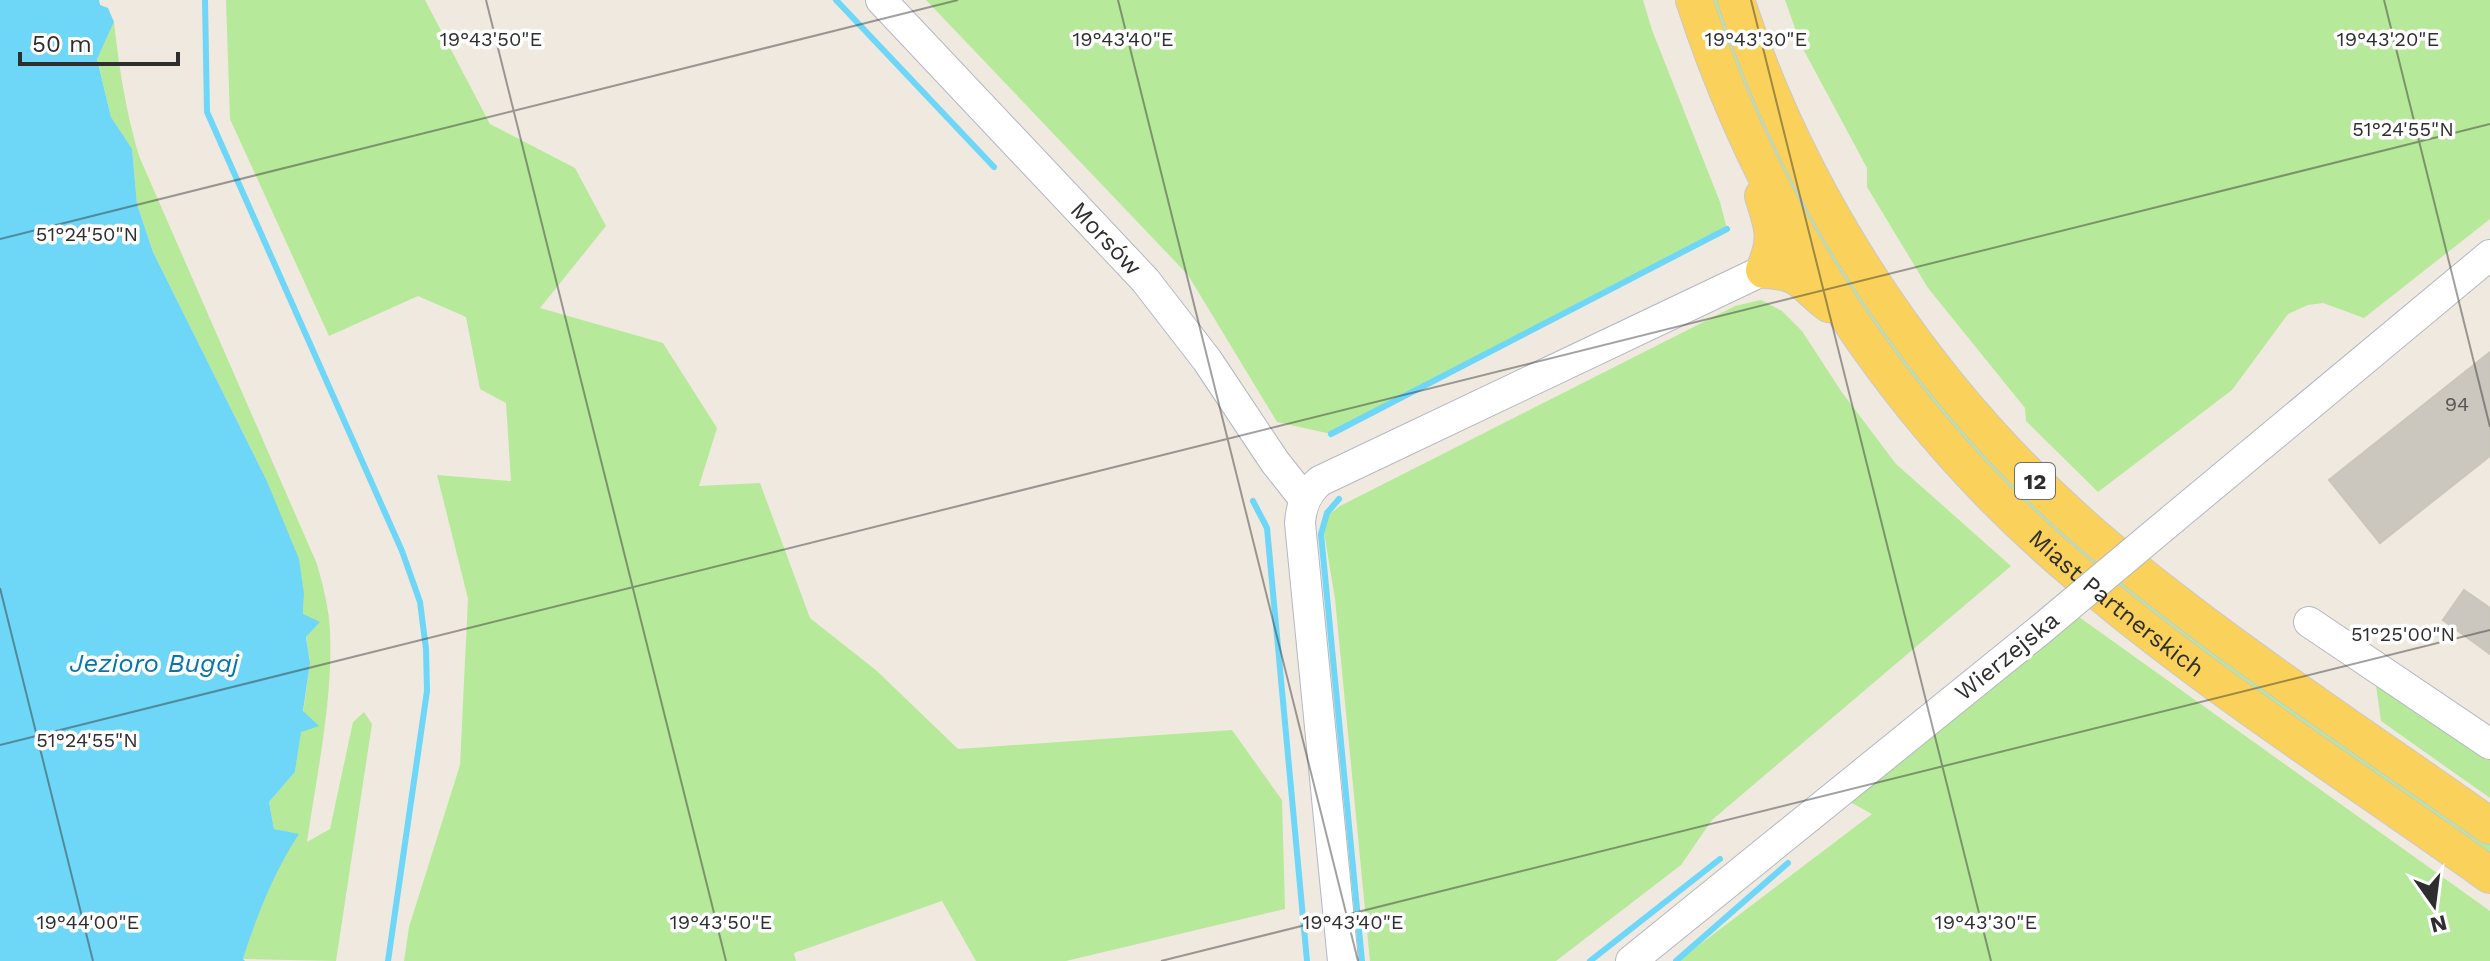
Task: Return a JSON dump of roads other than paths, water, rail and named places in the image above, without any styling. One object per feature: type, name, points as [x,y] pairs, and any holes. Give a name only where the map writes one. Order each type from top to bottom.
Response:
[{"type":"main road","name":"Miast Partnerskich","points":[[1694,0],[1731,99],[1796,233],[1849,319],[1945,444],[2004,506],[2073,571],[2189,662],[2490,875]]},
{"type":"main road","name":"Miast Partnerskich","points":[[1736,0],[1771,92],[1837,224],[1904,328],[1996,440],[2074,519],[2164,594],[2490,826]]},
{"type":"main road","points":[[1756,154],[1774,241],[1764,270],[1799,277],[1849,319]]},
{"type":"street","name":"Morsów","points":[[881,0],[1145,280],[1207,360],[1275,462],[1305,500]]},
{"type":"street","name":"Wierzejska","points":[[1631,961],[2040,630],[2490,255]]},
{"type":"street","points":[[1343,961],[1301,535],[1300,513],[1311,489],[1320,481],[1764,270]]},
{"type":"street","points":[[2309,622],[2490,744]]},
{"type":"water","name":"Jezioro Bugaj","points":[[0,0],[99,0],[100,5],[108,8],[114,22],[97,59],[111,117],[132,149],[137,204],[153,252],[266,479],[299,559],[304,594],[303,614],[320,622],[306,637],[310,663],[303,711],[319,726],[301,732],[295,772],[269,802],[274,829],[299,834],[267,894],[243,959],[245,961],[0,961]]},
{"type":"waterway","points":[[205,0],[207,112],[402,551],[420,602],[427,691],[388,961]]},
{"type":"waterway","points":[[836,0],[994,167]]},
{"type":"waterway","points":[[1331,434],[1727,229]]},
{"type":"waterway","points":[[1339,499],[1327,513],[1321,534],[1362,961]]},
{"type":"waterway","points":[[1253,501],[1267,528],[1307,961]]},
{"type":"waterway","points":[[1590,961],[1720,859]]},
{"type":"waterway","points":[[1676,961],[1788,863]]}]
